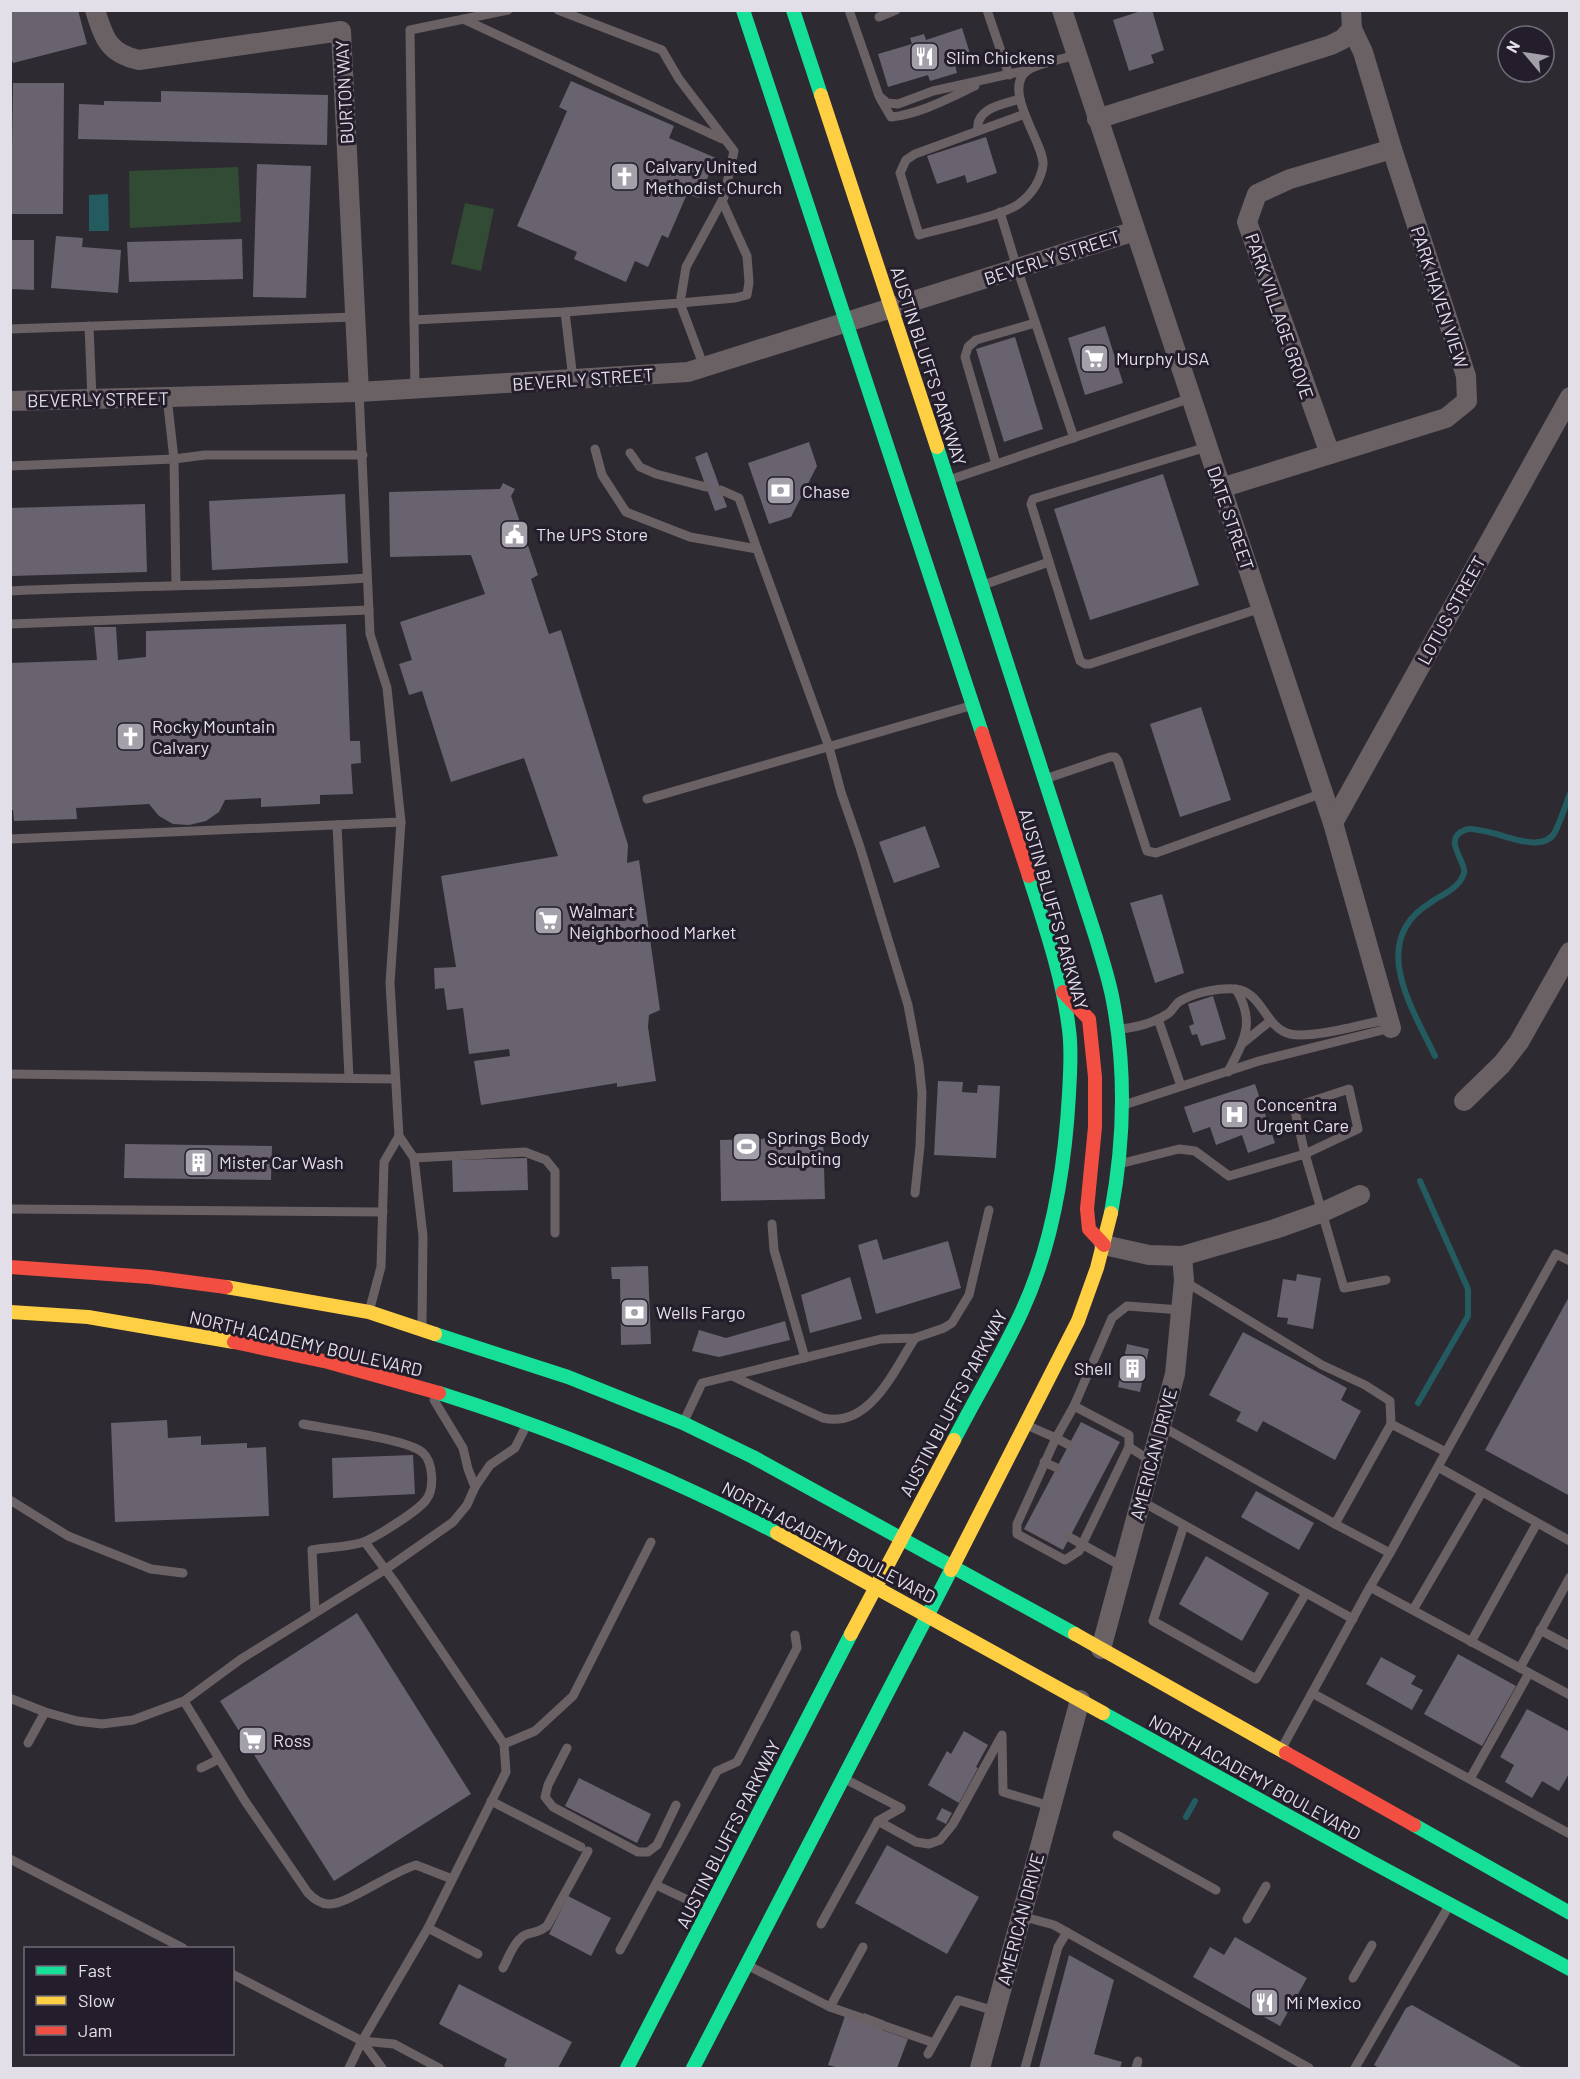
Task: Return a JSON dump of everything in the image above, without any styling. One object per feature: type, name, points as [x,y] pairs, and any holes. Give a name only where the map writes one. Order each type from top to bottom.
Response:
[{"type":"main road","name":"AUSTIN BLUFFS PARKWAY","points":[[627,2068],[1022,1311],[1039,1269],[1063,1168],[1068,1118],[1069,1032],[1063,992],[1034,892],[743,10]]},
{"type":"main road","name":"AUSTIN BLUFFS PARKWAY","points":[[693,2068],[1056,1367],[1084,1306],[1104,1245],[1116,1188],[1122,1106],[1122,1080],[1115,1011],[1096,938],[793,10]]},
{"type":"main road","points":[[972,705],[990,709]]},
{"type":"main road","points":[[1014,722],[1029,733]]},
{"type":"main road","points":[[1063,992],[1089,1019],[1095,1077],[1095,1127],[1087,1209],[1089,1229],[1104,1245]]},
{"type":"main road","name":"NORTH ACADEMY BOULEVARD","points":[[10,1267],[150,1277],[369,1312],[568,1377],[683,1424],[753,1457],[952,1565],[1569,1913]]},
{"type":"main road","name":"NORTH ACADEMY BOULEVARD","points":[[10,1312],[106,1318],[226,1340],[335,1364],[428,1389],[528,1423],[569,1437],[655,1473],[722,1504],[876,1587],[1449,1905],[1569,1969]]},
{"type":"street","name":"BURTON WAY","points":[[95,10],[104,39],[123,57],[139,60],[341,31],[359,392]]},
{"type":"street","name":"DATE STREET","points":[[1062,10],[1323,793],[1390,1024]]},
{"type":"street","points":[[1097,119],[1331,45],[1342,39],[1351,20]]},
{"type":"street","points":[[1351,20],[1392,149]]},
{"type":"street","name":"PARK HAVEN VIEW","points":[[1221,488],[1446,417],[1467,401],[1466,376],[1392,149]]},
{"type":"street","name":"PARK VILLAGE GROVE","points":[[1330,454],[1247,222],[1257,194],[1290,179],[1392,149]]},
{"type":"street","name":"BEVERLY STREET","points":[[10,401],[359,392],[688,372],[1135,231]]},
{"type":"street","name":"LOTUS STREET","points":[[1333,824],[1569,397]]},
{"type":"street","points":[[1464,1101],[1502,1064],[1519,1042],[1569,952]]},
{"type":"street","points":[[1104,1245],[1149,1254],[1182,1256],[1275,1229],[1323,1212],[1360,1195]]},
{"type":"street","name":"AMERICAN DRIVE","points":[[1101,1648],[1175,1374],[1184,1280],[1182,1256]]},
{"type":"street","name":"AMERICAN DRIVE","points":[[980,2068],[1080,1700]]},
{"type":"lane","points":[[415,389],[410,30],[508,10]]},
{"type":"lane","points":[[558,10],[662,50],[679,79],[734,151],[722,201],[686,267],[680,303],[704,367]]},
{"type":"lane","points":[[849,10],[879,96],[891,117],[902,116],[939,102],[990,79]]},
{"type":"lane","points":[[879,17],[896,10]]},
{"type":"lane","points":[[987,10],[1009,75]]},
{"type":"lane","points":[[463,19],[725,140]]},
{"type":"lane","points":[[879,96],[887,103],[898,104],[933,91],[1009,75],[1077,55]]},
{"type":"lane","points":[[1025,114],[915,154],[906,160],[900,173],[919,235],[1019,205],[1034,190],[1043,163],[1020,99],[1020,83],[1028,70]]},
{"type":"lane","points":[[978,130],[977,123],[982,114],[989,109],[1020,99]]},
{"type":"lane","points":[[414,320],[565,312],[735,298],[747,295],[749,282],[747,256],[722,201]]},
{"type":"lane","points":[[1000,212],[1074,438]]},
{"type":"lane","points":[[565,312],[573,379]]},
{"type":"lane","points":[[10,328],[355,317]]},
{"type":"lane","points":[[996,464],[965,357],[968,347],[976,340],[1035,323]]},
{"type":"lane","points":[[89,326],[92,399]]},
{"type":"lane","points":[[359,392],[370,634],[387,688],[401,822],[390,983],[399,1136],[414,1158],[423,1236],[422,1329]]},
{"type":"lane","points":[[167,397],[174,459],[176,585]]},
{"type":"lane","points":[[948,480],[1191,398]]},
{"type":"lane","points":[[1207,447],[1033,499],[1031,504],[1080,661],[1085,664],[1102,661],[1261,608]]},
{"type":"lane","points":[[595,448],[602,475],[626,512],[690,537],[757,549]]},
{"type":"lane","points":[[630,453],[640,467],[656,474],[706,487]]},
{"type":"lane","points":[[10,466],[174,459],[205,455],[363,455]]},
{"type":"lane","points":[[721,490],[739,498],[829,747],[908,1005],[922,1093],[915,1193]]},
{"type":"lane","points":[[982,585],[1049,562]]},
{"type":"lane","points":[[10,591],[176,585],[292,584],[367,578]]},
{"type":"lane","points":[[10,624],[369,610]]},
{"type":"lane","points":[[647,799],[972,705]]},
{"type":"lane","points":[[1044,779],[1110,757],[1115,758],[1118,761],[1146,851],[1150,854],[1323,793]]},
{"type":"lane","points":[[10,839],[401,822]]},
{"type":"lane","points":[[338,825],[349,1078]]},
{"type":"lane","points":[[1117,1029],[1134,1027],[1158,1019],[1171,1012],[1179,1000],[1218,989],[1236,989],[1252,996],[1262,1006],[1270,1021],[1287,1033],[1305,1035],[1390,1024]]},
{"type":"lane","points":[[1228,1072],[1243,1042],[1248,1019],[1245,1004],[1236,989]]},
{"type":"lane","points":[[1158,1019],[1181,1086]]},
{"type":"lane","points":[[1243,1042],[1270,1021]]},
{"type":"lane","points":[[1122,1106],[1259,1061],[1390,1024]]},
{"type":"lane","points":[[10,1074],[395,1079]]},
{"type":"lane","points":[[1119,1164],[1179,1149],[1195,1151],[1229,1176],[1305,1154],[1358,1129],[1349,1089],[1294,1107],[1305,1154],[1344,1288],[1386,1280]]},
{"type":"lane","points":[[369,1312],[381,1267],[384,1162],[399,1136]]},
{"type":"lane","points":[[414,1158],[525,1152],[546,1160],[555,1171],[555,1233]]},
{"type":"lane","points":[[10,1209],[383,1212]]},
{"type":"lane","points":[[683,1424],[702,1383],[881,1339],[915,1338],[944,1329],[952,1323],[969,1295],[989,1210]]},
{"type":"lane","points":[[772,1224],[774,1250],[805,1358]]},
{"type":"lane","points":[[1281,1750],[1556,1254],[1569,1261]]},
{"type":"lane","points":[[1184,1280],[1322,1365],[1365,1385],[1390,1401],[1391,1424],[1335,1524]]},
{"type":"lane","points":[[1074,1406],[1129,1435],[1129,1447],[1079,1551],[1065,1560],[1017,1534],[1017,1524],[1027,1513],[1044,1462],[1074,1406],[1112,1318],[1127,1306],[1181,1310]]},
{"type":"lane","points":[[732,1376],[824,1418],[832,1420],[851,1417],[872,1403],[915,1338]]},
{"type":"lane","points":[[428,1389],[463,1448],[475,1487]]},
{"type":"lane","points":[[12,1700],[77,1721],[102,1725],[133,1720],[184,1701],[242,1659],[386,1569],[453,1522],[467,1505],[475,1487],[490,1465],[515,1448],[528,1423]]},
{"type":"lane","points":[[303,1424],[407,1444],[424,1453],[431,1467],[432,1484],[428,1498],[415,1510],[365,1542],[312,1550],[315,1612]]},
{"type":"lane","points":[[1391,1424],[1446,1452]]},
{"type":"lane","points":[[1026,1425],[1069,1445]]},
{"type":"lane","points":[[1161,1426],[1335,1524],[1390,1552]]},
{"type":"lane","points":[[1129,1447],[1152,1461]]},
{"type":"lane","points":[[1044,1462],[1057,1468]]},
{"type":"lane","points":[[1109,1464],[1118,1468]]},
{"type":"lane","points":[[1438,1467],[1569,1541]]},
{"type":"lane","points":[[1096,1488],[1107,1493]]},
{"type":"lane","points":[[1413,1610],[1482,1492]]},
{"type":"lane","points":[[10,1500],[68,1536],[152,1569],[183,1573]]},
{"type":"lane","points":[[1141,1501],[1353,1619]]},
{"type":"lane","points":[[1471,1642],[1537,1523]]},
{"type":"lane","points":[[1184,1525],[1153,1621],[1256,1679],[1305,1593]]},
{"type":"lane","points":[[1069,1538],[1123,1567]]},
{"type":"lane","points":[[349,2068],[362,2041],[428,1928],[506,1772],[504,1744],[386,1569],[365,1542]]},
{"type":"lane","points":[[504,1744],[535,1731],[573,1696],[651,1542]]},
{"type":"lane","points":[[1470,1779],[1524,1670],[1540,1630],[1569,1577]]},
{"type":"lane","points":[[1370,1587],[1569,1695]]},
{"type":"lane","points":[[1540,1630],[1569,1646]]},
{"type":"lane","points":[[620,1950],[717,1771],[737,1762],[794,1654],[795,1635]]},
{"type":"lane","points":[[1312,1693],[1568,1830]]},
{"type":"lane","points":[[184,1701],[245,1802],[308,1893],[316,1900],[326,1905],[337,1904],[391,1875],[416,1865],[452,1879]]},
{"type":"lane","points":[[28,1743],[45,1712]]},
{"type":"lane","points":[[878,1821],[916,1842],[929,1844],[940,1840],[953,1824],[1002,1735],[1003,1792],[1050,1806]]},
{"type":"lane","points":[[567,1748],[548,1785],[546,1797],[553,1807],[638,1852],[648,1852],[657,1845],[676,1805]]},
{"type":"lane","points":[[201,1768],[219,1759]]},
{"type":"lane","points":[[821,1924],[878,1821],[901,1808],[843,1777]]},
{"type":"lane","points":[[491,1801],[585,1849],[547,1926],[539,1932],[526,1934],[518,1940],[503,1968]]},
{"type":"lane","points":[[1118,1835],[1216,1890]]},
{"type":"lane","points":[[10,1858],[181,1947]]},
{"type":"lane","points":[[656,1885],[710,1910]]},
{"type":"lane","points":[[1247,1919],[1266,1886]]},
{"type":"lane","points":[[1355,2068],[1449,1905]]},
{"type":"lane","points":[[1021,1916],[1054,1925],[1309,2068]]},
{"type":"lane","points":[[428,1928],[478,1954]]},
{"type":"lane","points":[[1025,2068],[1058,1947],[1067,1932]]},
{"type":"lane","points":[[1353,1978],[1372,1945]]},
{"type":"lane","points":[[830,2007],[863,1947]]},
{"type":"lane","points":[[747,1965],[830,2007],[933,2043]]},
{"type":"lane","points":[[234,1975],[362,2041],[394,2044],[439,2068]]},
{"type":"lane","points":[[928,2054],[958,2000],[995,2011]]},
{"type":"lane","points":[[362,2041],[382,2068]]},
{"type":"green space","points":[[238,167],[241,222],[130,228],[129,171]]},
{"type":"green space","points":[[465,203],[494,209],[481,271],[451,264]]},
{"type":"water","points":[[108,194],[109,231],[89,231],[89,195]]},
{"type":"building","points":[[21,10],[78,10],[87,44],[13,63],[10,55],[10,13]]},
{"type":"building","points":[[1144,10],[1152,10],[1164,50],[1151,55],[1154,63],[1129,71],[1113,20]]},
{"type":"building","name":"Slim Chickens","points":[[962,28],[972,60],[955,65],[957,73],[930,81],[928,75],[888,87],[878,54],[912,44],[910,38],[924,34],[926,40]]},
{"type":"building","name":"Calvary United Methodist Church","points":[[571,81],[674,126],[669,138],[716,158],[699,198],[687,194],[668,238],[662,235],[648,267],[635,261],[626,282],[574,259],[577,252],[517,226],[567,111],[559,107]]},
{"type":"building","points":[[13,83],[64,83],[63,214],[11,214]]},
{"type":"building","points":[[161,91],[328,95],[327,145],[78,139],[79,104],[104,105],[104,101],[161,102]]},
{"type":"building","points":[[986,137],[997,173],[967,183],[965,175],[937,184],[927,156]]},
{"type":"building","points":[[257,164],[311,166],[306,298],[253,297]]},
{"type":"building","points":[[56,236],[83,238],[82,247],[121,250],[118,293],[51,288]]},
{"type":"building","points":[[242,239],[243,279],[129,282],[127,242]]},
{"type":"building","points":[[10,240],[34,240],[34,290],[10,289]]},
{"type":"building","points":[[1105,326],[1123,383],[1085,395],[1068,338]]},
{"type":"building","points":[[1015,337],[1043,429],[1004,442],[976,349]]},
{"type":"building","name":"Chase","points":[[809,442],[817,466],[791,517],[769,524],[748,463]]},
{"type":"building","points":[[707,452],[727,507],[715,511],[695,457]]},
{"type":"building","points":[[1163,474],[1199,585],[1090,620],[1054,509]]},
{"type":"building","points":[[503,483],[515,489],[511,496],[538,575],[531,579],[549,634],[561,630],[628,845],[627,863],[639,860],[660,1010],[649,1015],[648,1027],[656,1081],[617,1087],[617,1083],[481,1105],[474,1061],[510,1056],[509,1049],[469,1054],[463,1008],[447,1010],[444,988],[435,989],[434,968],[456,967],[441,876],[558,856],[524,758],[451,782],[422,691],[409,695],[399,664],[412,660],[400,622],[485,594],[471,555],[390,557],[389,492],[500,489]]},
{"type":"building","points":[[345,494],[348,563],[212,570],[209,501]]},
{"type":"building","points":[[145,504],[147,572],[11,576],[10,508]]},
{"type":"building","name":"Rocky Mountain Calvary","points":[[346,624],[350,741],[360,741],[361,763],[351,764],[353,794],[320,795],[320,804],[261,807],[261,798],[225,800],[219,812],[206,821],[189,825],[173,824],[159,816],[149,804],[76,808],[77,819],[14,821],[13,810],[10,810],[10,663],[97,660],[94,627],[116,627],[118,660],[146,657],[146,631]]},
{"type":"building","points":[[1201,707],[1231,800],[1180,817],[1150,724]]},
{"type":"building","points":[[925,826],[940,867],[894,883],[879,842]]},
{"type":"building","points":[[1162,894],[1184,973],[1155,983],[1130,903]]},
{"type":"building","points":[[1213,996],[1226,1039],[1201,1046],[1197,1034],[1192,1035],[1189,1026],[1194,1024],[1188,1004]]},
{"type":"building","points":[[938,1081],[963,1082],[962,1092],[977,1093],[978,1085],[1000,1086],[996,1158],[934,1155]]},
{"type":"building","points":[[1255,1084],[1275,1143],[1248,1153],[1242,1135],[1216,1145],[1210,1127],[1193,1133],[1184,1107]]},
{"type":"building","points":[[823,1137],[825,1199],[721,1201],[720,1140]]},
{"type":"building","name":"Mister Car Wash","points":[[125,1144],[272,1146],[271,1180],[124,1178]]},
{"type":"building","points":[[527,1158],[528,1190],[453,1192],[452,1160]]},
{"type":"building","points":[[877,1239],[883,1260],[948,1241],[961,1288],[876,1314],[858,1245]]},
{"type":"building","name":"Wells Fargo","points":[[648,1266],[651,1344],[621,1345],[620,1279],[612,1279],[611,1267]]},
{"type":"building","points":[[1297,1274],[1321,1278],[1313,1329],[1287,1324],[1288,1318],[1277,1317],[1283,1279],[1296,1281]]},
{"type":"building","points":[[850,1277],[862,1319],[810,1333],[801,1295]]},
{"type":"building","points":[[1570,1295],[1570,1496],[1485,1450]]},
{"type":"building","points":[[785,1321],[790,1340],[719,1357],[692,1351],[699,1330],[726,1338]]},
{"type":"building","points":[[1243,1332],[1347,1388],[1341,1400],[1361,1411],[1335,1460],[1263,1421],[1257,1432],[1236,1421],[1241,1412],[1209,1395]]},
{"type":"building","name":"Shell","points":[[1127,1344],[1149,1349],[1140,1392],[1118,1387]]},
{"type":"building","points":[[167,1420],[168,1438],[201,1436],[201,1445],[247,1443],[247,1448],[266,1447],[269,1516],[115,1522],[111,1423]]},
{"type":"building","points":[[1081,1422],[1120,1442],[1063,1550],[1024,1529]]},
{"type":"building","points":[[413,1455],[415,1494],[333,1498],[332,1458]]},
{"type":"building","points":[[1256,1491],[1314,1523],[1299,1550],[1241,1517]]},
{"type":"building","points":[[1206,1556],[1269,1593],[1242,1641],[1179,1604]]},
{"type":"building","points":[[357,1613],[471,1794],[334,1881],[220,1701]]},
{"type":"building","points":[[1458,1654],[1516,1686],[1482,1746],[1424,1714]]},
{"type":"building","points":[[1381,1657],[1416,1676],[1411,1684],[1423,1690],[1412,1710],[1366,1684]]},
{"type":"building","points":[[1527,1709],[1570,1732],[1570,1772],[1559,1791],[1542,1781],[1532,1798],[1505,1782],[1514,1765],[1500,1757]]},
{"type":"building","points":[[964,1731],[988,1745],[959,1803],[928,1785],[947,1751],[951,1754]]},
{"type":"building","points":[[579,1778],[651,1814],[637,1843],[565,1806]]},
{"type":"building","points":[[942,1808],[952,1813],[946,1824],[936,1819]]},
{"type":"building","points":[[887,1845],[979,1897],[947,1954],[855,1903]]},
{"type":"building","points":[[568,1896],[611,1918],[591,1956],[549,1934]]},
{"type":"building","name":"Mi Mexico","points":[[1235,1937],[1307,1978],[1280,2026],[1193,1977],[1210,1947],[1224,1955]]},
{"type":"building","points":[[1069,1955],[1114,1980],[1094,2054],[1122,2062],[1120,2068],[1039,2068]]},
{"type":"building","points":[[459,1984],[572,2042],[558,2068],[508,2068],[504,2066],[507,2059],[439,2024]]},
{"type":"building","points":[[1412,2005],[1523,2068],[1379,2068],[1374,2065],[1406,2008]]},
{"type":"building","points":[[864,2013],[885,2021],[882,2030],[908,2039],[897,2068],[839,2068],[828,2065],[845,2016],[861,2022]]},
{"type":"waterway","points":[[1435,1056],[1407,997],[1401,976],[1398,955],[1401,936],[1411,919],[1459,883],[1462,878],[1464,868],[1455,845],[1458,834],[1467,829],[1473,829],[1524,841],[1542,842],[1555,832],[1570,794]]},
{"type":"waterway","points":[[1418,1403],[1468,1316],[1468,1289],[1420,1181]]},
{"type":"waterway","points":[[1186,1817],[1195,1801]]},
{"type":"traffic: fast","points":[[743,10],[982,733]]},
{"type":"traffic: fast","points":[[793,10],[821,95]]},
{"type":"traffic: fast","points":[[937,447],[1096,938],[1111,993],[1122,1080],[1119,1160],[1111,1213]]},
{"type":"traffic: fast","points":[[954,1440],[1006,1344],[1033,1285],[1042,1259],[1061,1177],[1070,1070],[1069,1030],[1058,972],[1029,876]]},
{"type":"traffic: fast","points":[[435,1334],[568,1377],[683,1423],[753,1457],[1075,1634]]},
{"type":"traffic: fast","points":[[439,1393],[526,1422],[653,1473],[777,1533]]},
{"type":"traffic: fast","points":[[693,2068],[951,1570]]},
{"type":"traffic: fast","points":[[627,2068],[851,1634]]},
{"type":"traffic: fast","points":[[1103,1713],[1570,1969]]},
{"type":"traffic: fast","points":[[1414,1825],[1570,1913]]},
{"type":"traffic: slow","points":[[821,95],[937,447]]},
{"type":"traffic: slow","points":[[951,1570],[1078,1321],[1097,1268],[1111,1213]]},
{"type":"traffic: slow","points":[[226,1287],[369,1312],[435,1334]]},
{"type":"traffic: slow","points":[[10,1312],[88,1317],[234,1342]]},
{"type":"traffic: slow","points":[[851,1634],[954,1440]]},
{"type":"traffic: slow","points":[[777,1533],[1103,1713]]},
{"type":"traffic: slow","points":[[1075,1634],[1286,1753]]},
{"type":"traffic: jam","points":[[982,733],[1029,876]]},
{"type":"traffic: jam","points":[[1063,992],[1089,1019],[1095,1077],[1095,1127],[1087,1209],[1089,1229],[1104,1245]]},
{"type":"traffic: jam","points":[[10,1267],[150,1277],[226,1287]]},
{"type":"traffic: jam","points":[[234,1342],[328,1362],[439,1393]]},
{"type":"traffic: jam","points":[[1286,1753],[1414,1825]]},
{"type":"place","name":"Slim Chickens","points":[[925,57]]},
{"type":"place","name":"Calvary United Methodist Church","points":[[624,176]]},
{"type":"place","name":"Murphy USA","points":[[1095,358]]},
{"type":"place","name":"Chase","points":[[781,491]]},
{"type":"place","name":"The UPS Store","points":[[515,534]]},
{"type":"place","name":"Rocky Mountain Calvary","points":[[131,736]]},
{"type":"place","name":"Walmart Neighborhood Market","points":[[548,921]]},
{"type":"place","name":"Concentra Urgent Care","points":[[1235,1114]]},
{"type":"place","name":"Springs Body Sculpting","points":[[746,1147]]},
{"type":"place","name":"Mister Car Wash","points":[[198,1162]]},
{"type":"place","name":"Wells Fargo","points":[[635,1312]]},
{"type":"place","name":"Shell","points":[[1133,1368]]},
{"type":"place","name":"Ross","points":[[252,1740]]},
{"type":"place","name":"Mi Mexico","points":[[1265,2002]]}]
